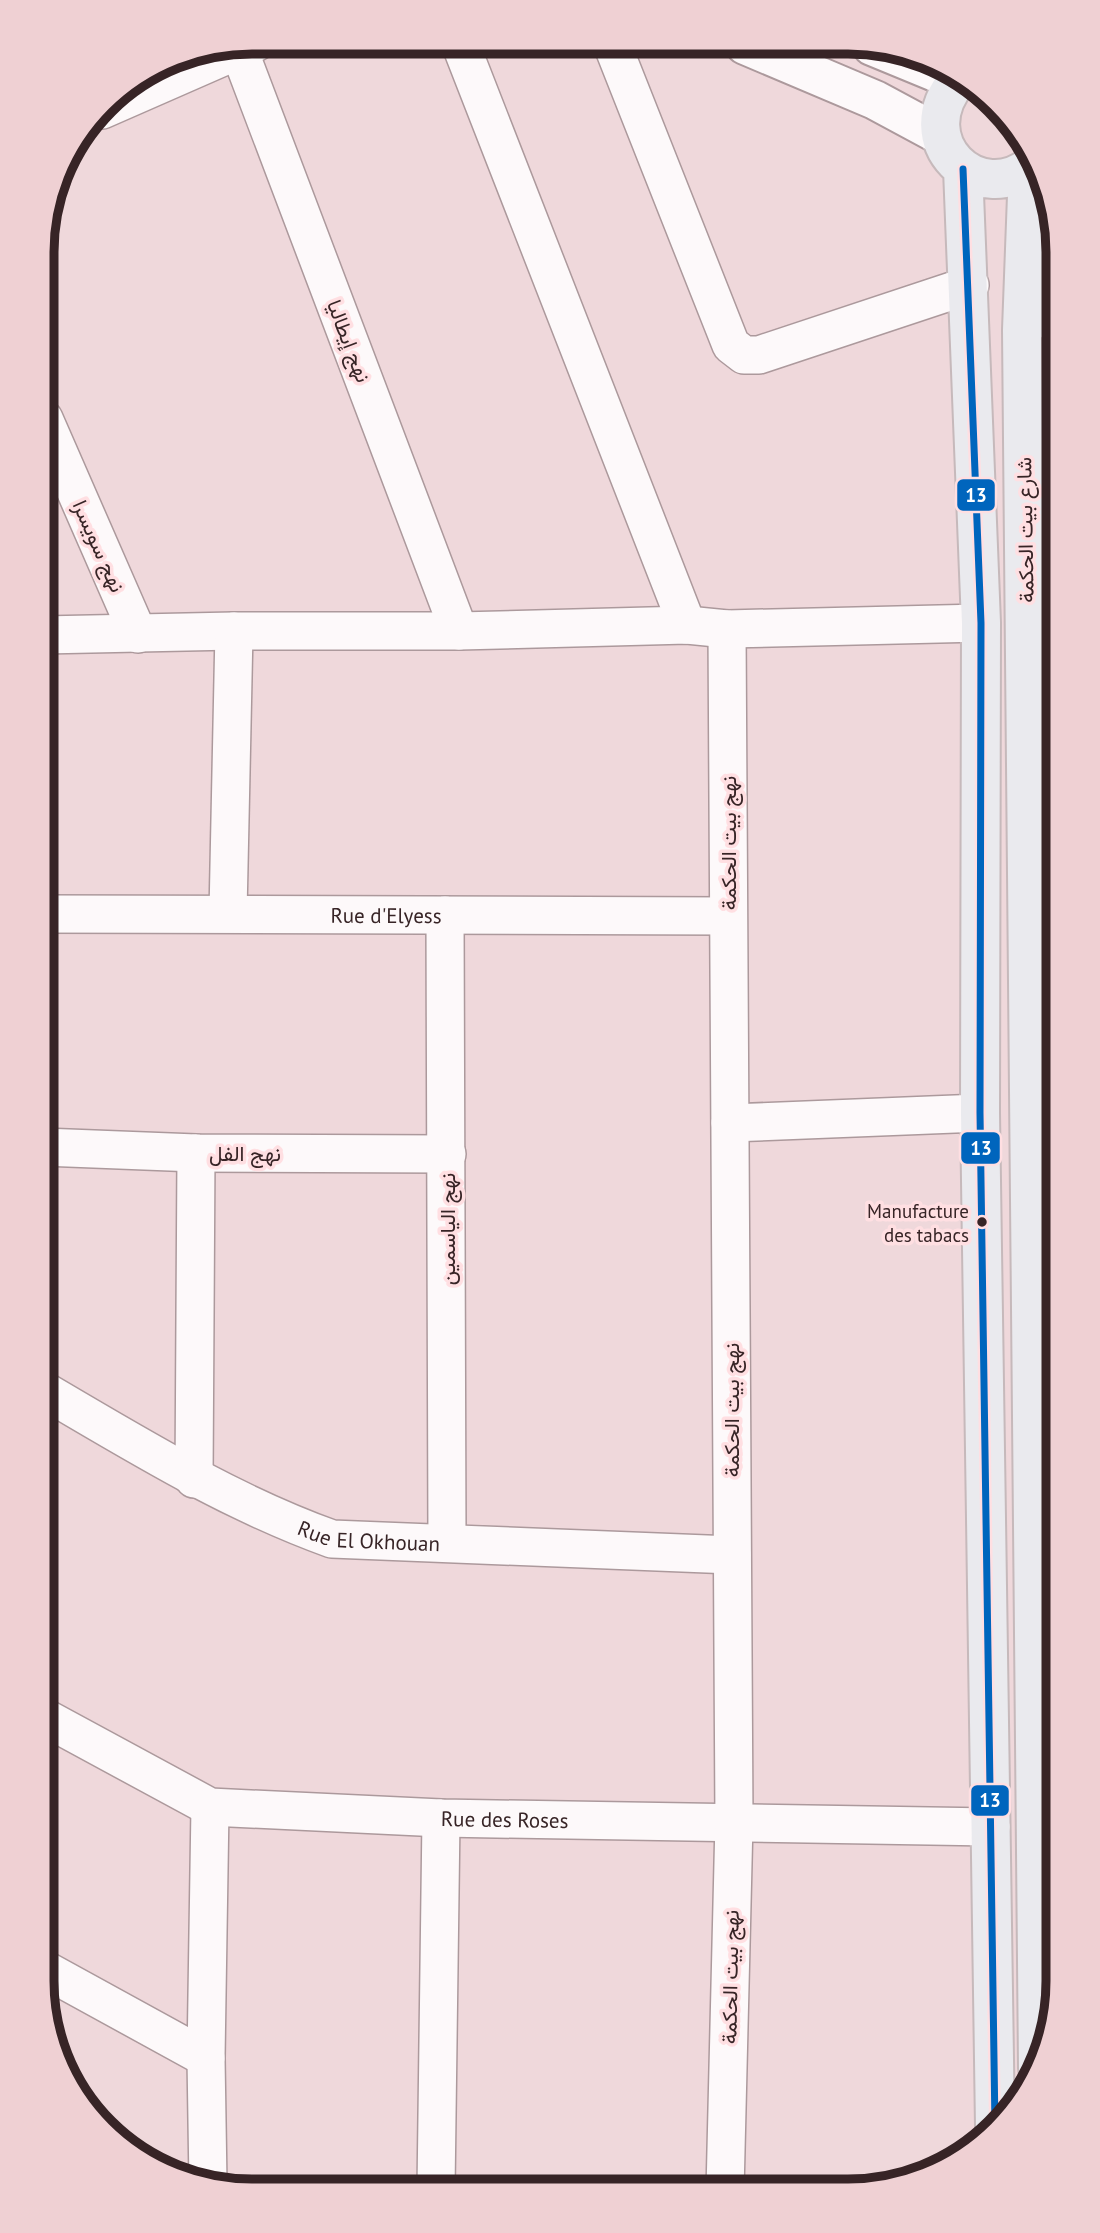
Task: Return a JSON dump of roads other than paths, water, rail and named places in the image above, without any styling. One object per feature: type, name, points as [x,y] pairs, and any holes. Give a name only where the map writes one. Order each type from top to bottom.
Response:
[{"type":"main road","points":[[954,85],[945,96],[939,115],[940,135],[948,153],[963,170],[970,285],[981,623],[980,1113],[995,2113]]},
{"type":"main road","name":"شارع بيت الحكمة","points":[[963,170],[985,178],[1007,178],[1027,169]]},
{"type":"main road","name":"شارع بيت الحكمة","points":[[1030,176],[1022,330],[1038,2036]]},
{"type":"main road","points":[[1022,330],[1046,305]]},
{"type":"street","points":[[616,54],[731,345],[744,355],[759,355],[970,285]]},
{"type":"street","points":[[766,54],[874,100],[940,135]]},
{"type":"street","name":"نهج إيطاليا","points":[[251,55],[459,632]]},
{"type":"street","points":[[465,55],[687,625]]},
{"type":"street","points":[[128,99],[223,57]]},
{"type":"street","name":"نهج سويسرا","points":[[55,444],[138,634]]},
{"type":"street","points":[[55,635],[234,631],[459,632],[687,625],[727,629],[981,623]]},
{"type":"street","name":"نهج بيت الحكمة","points":[[725,2179],[734,1822],[727,629]]},
{"type":"street","points":[[228,913],[234,631]]},
{"type":"street","name":"Rue d'Elyess","points":[[55,914],[729,916]]},
{"type":"street","name":"نهج الياسمين","points":[[445,915],[447,1543]]},
{"type":"street","points":[[730,1123],[980,1113]]},
{"type":"street","name":"نهج الفل","points":[[54,1147],[196,1153],[447,1154]]},
{"type":"street","points":[[194,1479],[196,1153]]},
{"type":"street","name":"Rue El Okhouan","points":[[54,1397],[194,1479],[290,1524],[332,1539],[732,1555]]},
{"type":"street","name":"Rue des Roses","points":[[54,1723],[209,1807],[441,1818],[991,1827]]},
{"type":"street","points":[[208,2173],[206,2058],[209,1807]]},
{"type":"street","points":[[436,2179],[441,1818]]},
{"type":"street","points":[[54,1975],[206,2058]]},
{"type":"place","name":"Manufacture des tabacs","points":[[982,1222]]}]
